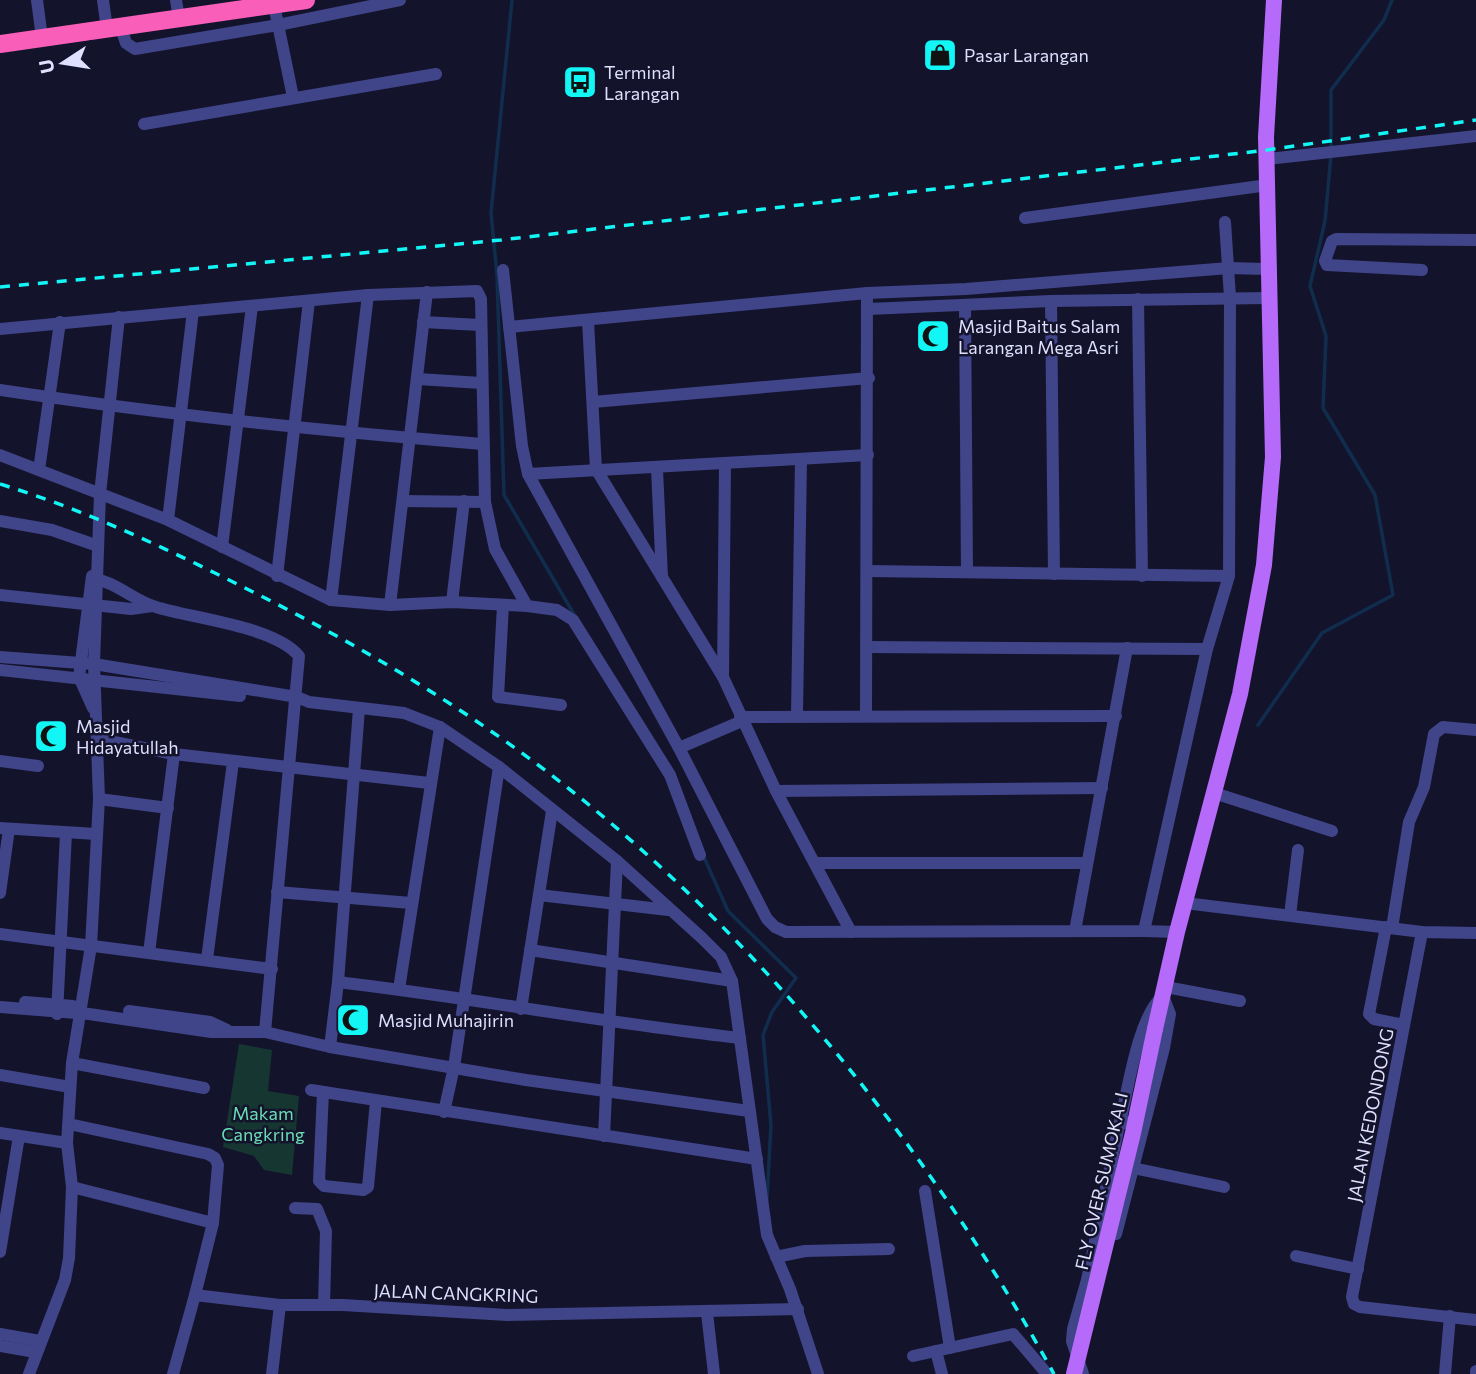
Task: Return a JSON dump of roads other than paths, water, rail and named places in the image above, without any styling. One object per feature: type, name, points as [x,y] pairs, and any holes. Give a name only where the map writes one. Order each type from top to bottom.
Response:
[{"type":"highway","points":[[0,44],[306,0]]},
{"type":"main road","name":"FLY OVER SUMOKALI","points":[[1074,1374],[1133,1133],[1177,932],[1240,694],[1264,565],[1273,457],[1266,269],[1266,116],[1274,0]]},
{"type":"street","points":[[37,0],[42,38]]},
{"type":"street","points":[[103,0],[114,28],[135,49],[274,26],[400,0]]},
{"type":"street","points":[[176,0],[178,18]]},
{"type":"street","points":[[259,5],[274,26],[289,98]]},
{"type":"street","points":[[144,124],[436,74]]},
{"type":"street","points":[[1268,159],[1476,136]]},
{"type":"street","points":[[1025,218],[1268,185]]},
{"type":"street","points":[[1144,931],[1207,649],[1229,576],[1230,297],[1226,222]]},
{"type":"street","points":[[1422,270],[1327,265],[1325,261],[1332,241],[1336,239],[1476,240]]},
{"type":"street","points":[[509,327],[867,293],[1229,268],[1266,269]]},
{"type":"street","points":[[503,270],[522,446],[528,474],[679,748],[767,919],[775,927],[786,932],[851,933],[1177,932]]},
{"type":"street","points":[[1105,278],[1105,300]]},
{"type":"street","points":[[0,329],[368,295],[474,290],[481,299],[485,502],[495,549],[527,606]]},
{"type":"street","points":[[390,605],[427,292]]},
{"type":"street","points":[[866,716],[869,378],[867,293]]},
{"type":"street","points":[[331,600],[368,295]]},
{"type":"street","points":[[868,309],[1051,300],[1268,298]]},
{"type":"street","points":[[1138,299],[1142,576]]},
{"type":"street","points":[[1051,300],[1054,573]]},
{"type":"street","points":[[277,576],[309,301]]},
{"type":"street","points":[[965,305],[967,572]]},
{"type":"street","points":[[222,547],[252,306]]},
{"type":"street","points":[[169,520],[192,311]]},
{"type":"street","points":[[95,712],[80,670],[98,565],[123,317]]},
{"type":"street","points":[[588,321],[596,469],[723,677],[776,791],[851,933]]},
{"type":"street","points":[[39,470],[60,322]]},
{"type":"street","points":[[423,322],[480,325]]},
{"type":"street","points":[[593,402],[869,378]]},
{"type":"street","points":[[418,379],[481,383]]},
{"type":"street","points":[[0,390],[115,407],[296,428],[482,443]]},
{"type":"street","points":[[0,455],[103,499],[169,520],[277,576],[331,600],[390,605],[452,602],[557,610],[573,620],[670,775],[701,855]]},
{"type":"street","points":[[528,474],[596,469],[657,469],[868,455]]},
{"type":"street","points":[[797,715],[800,459]]},
{"type":"street","points":[[723,677],[725,464]]},
{"type":"street","points":[[657,469],[663,579]]},
{"type":"street","points":[[403,501],[485,502]]},
{"type":"street","points":[[452,602],[464,501]]},
{"type":"street","points":[[0,521],[51,530],[98,546]]},
{"type":"street","points":[[867,571],[1229,576]]},
{"type":"street","points":[[95,579],[133,593],[152,606],[256,633],[282,643],[299,656],[300,701],[289,767],[265,1032]]},
{"type":"street","points":[[0,595],[131,609],[152,606]]},
{"type":"street","points":[[29,1374],[65,1280],[69,1258],[72,1187],[67,1143],[70,1087],[91,946],[99,799],[99,739],[95,712],[92,604]]},
{"type":"street","points":[[503,606],[498,697],[561,705]]},
{"type":"street","points":[[867,647],[1207,649]]},
{"type":"street","points":[[1075,931],[1127,648]]},
{"type":"street","points":[[0,657],[80,670],[95,678],[205,686]]},
{"type":"street","points":[[0,670],[80,670],[94,664],[205,686],[404,713],[440,727],[499,767],[617,861],[720,957],[732,981],[765,1222],[798,1309],[818,1374]]},
{"type":"street","points":[[330,1047],[338,982],[359,709]]},
{"type":"street","points":[[679,748],[741,719],[797,715],[1116,716]]},
{"type":"street","points":[[400,989],[429,783],[440,727]]},
{"type":"street","points":[[1404,1025],[1374,1019],[1369,1014],[1409,822],[1424,787],[1434,734],[1443,727],[1476,730]]},
{"type":"street","points":[[99,739],[233,762],[353,772],[429,783]]},
{"type":"street","points":[[149,953],[174,754]]},
{"type":"street","points":[[0,761],[38,766]]},
{"type":"street","points":[[207,959],[233,762]]},
{"type":"street","points":[[444,1112],[454,1067],[499,767]]},
{"type":"street","points":[[776,791],[1102,788]]},
{"type":"street","points":[[1214,793],[1332,831]]},
{"type":"street","points":[[99,799],[168,808]]},
{"type":"street","points":[[521,1009],[552,811]]},
{"type":"street","points":[[0,893],[4,829],[96,834]]},
{"type":"street","points":[[57,1010],[63,942],[66,833]]},
{"type":"street","points":[[1290,915],[1298,850]]},
{"type":"street","points":[[604,1136],[617,861]]},
{"type":"street","points":[[816,863],[1087,863]]},
{"type":"street","points":[[277,892],[411,903]]},
{"type":"street","points":[[538,895],[668,910]]},
{"type":"street","points":[[1185,903],[1422,932],[1476,933]]},
{"type":"street","name":"JALAN KEDONDONG","points":[[1422,932],[1352,1297],[1354,1304],[1450,1316]]},
{"type":"street","points":[[0,934],[272,969]]},
{"type":"street","points":[[530,950],[732,981]]},
{"type":"street","points":[[338,982],[463,998],[610,1023],[740,1038]]},
{"type":"street","points":[[1164,992],[1240,1001]]},
{"type":"street","points":[[1164,992],[1170,1014],[1142,1133],[1087,1341],[1083,1374],[1072,1341],[1073,1329],[1087,1280],[1120,1122],[1144,1028],[1153,1005],[1164,992]]},
{"type":"street","points":[[0,999],[57,1010]]},
{"type":"street","points":[[0,1007],[80,1010],[152,1018],[211,1032],[265,1032],[330,1047],[605,1092],[749,1111]]},
{"type":"street","points":[[72,1063],[204,1088]]},
{"type":"street","points":[[0,1075],[70,1087]]},
{"type":"street","points":[[376,1101],[368,1187],[363,1190],[324,1186],[319,1181],[317,1091],[757,1159]]},
{"type":"street","points":[[1120,1122],[1138,1124],[1142,1133]]},
{"type":"street","points":[[69,1125],[212,1156],[218,1165],[213,1223],[173,1374]]},
{"type":"street","points":[[0,1133],[67,1143]]},
{"type":"street","points":[[0,1252],[5,1194],[19,1136]]},
{"type":"street","points":[[1133,1168],[1224,1186]]},
{"type":"street","points":[[72,1187],[213,1223]]},
{"type":"street","points":[[925,1191],[950,1348]]},
{"type":"street","points":[[295,1208],[317,1209],[326,1231],[324,1305]]},
{"type":"street","points":[[778,1257],[793,1253],[889,1249]]},
{"type":"street","points":[[1296,1256],[1358,1269]]},
{"type":"street","name":"JALAN CANGKRING","points":[[195,1295],[280,1305],[507,1315],[798,1309]]},
{"type":"street","points":[[272,1374],[280,1305]]},
{"type":"street","points":[[707,1312],[714,1374]]},
{"type":"street","points":[[1445,1374],[1450,1316],[1476,1320]]},
{"type":"street","points":[[0,1334],[38,1346]]},
{"type":"street","points":[[914,1356],[1013,1334],[1047,1374]]},
{"type":"street","points":[[0,1346],[38,1346]]},
{"type":"street","points":[[936,1351],[942,1374]]},
{"type":"waterway","points":[[512,0],[491,213],[497,275],[504,495],[575,616]]},
{"type":"waterway","points":[[1331,148],[1331,90],[1384,20],[1392,0]]},
{"type":"waterway","points":[[1258,725],[1322,633],[1393,595],[1375,495],[1323,408],[1326,336],[1310,286],[1325,221],[1331,155]]},
{"type":"waterway","points":[[703,855],[728,911],[796,978],[772,1012],[763,1035],[771,1125],[767,1199]]},
{"type":"railway","points":[[0,287],[501,240],[1267,150],[1476,120]]},
{"type":"railway","points":[[0,484],[90,516],[149,542],[325,629],[455,707],[578,796],[649,856],[717,921],[782,990],[844,1062],[957,1214],[1054,1374]]},
{"type":"place","name":"Pasar Larangan","points":[[940,55]]},
{"type":"place","name":"Terminal Larangan","points":[[580,82]]},
{"type":"place","name":"Masjid Baitus Salam Larangan Mega Asri","points":[[933,336]]},
{"type":"place","name":"Masjid Hidayatullah","points":[[51,736]]},
{"type":"place","name":"Masjid Muhajirin","points":[[353,1020]]},
{"type":"park label","name":"Makam Cangkring","points":[[263,1123]]}]
